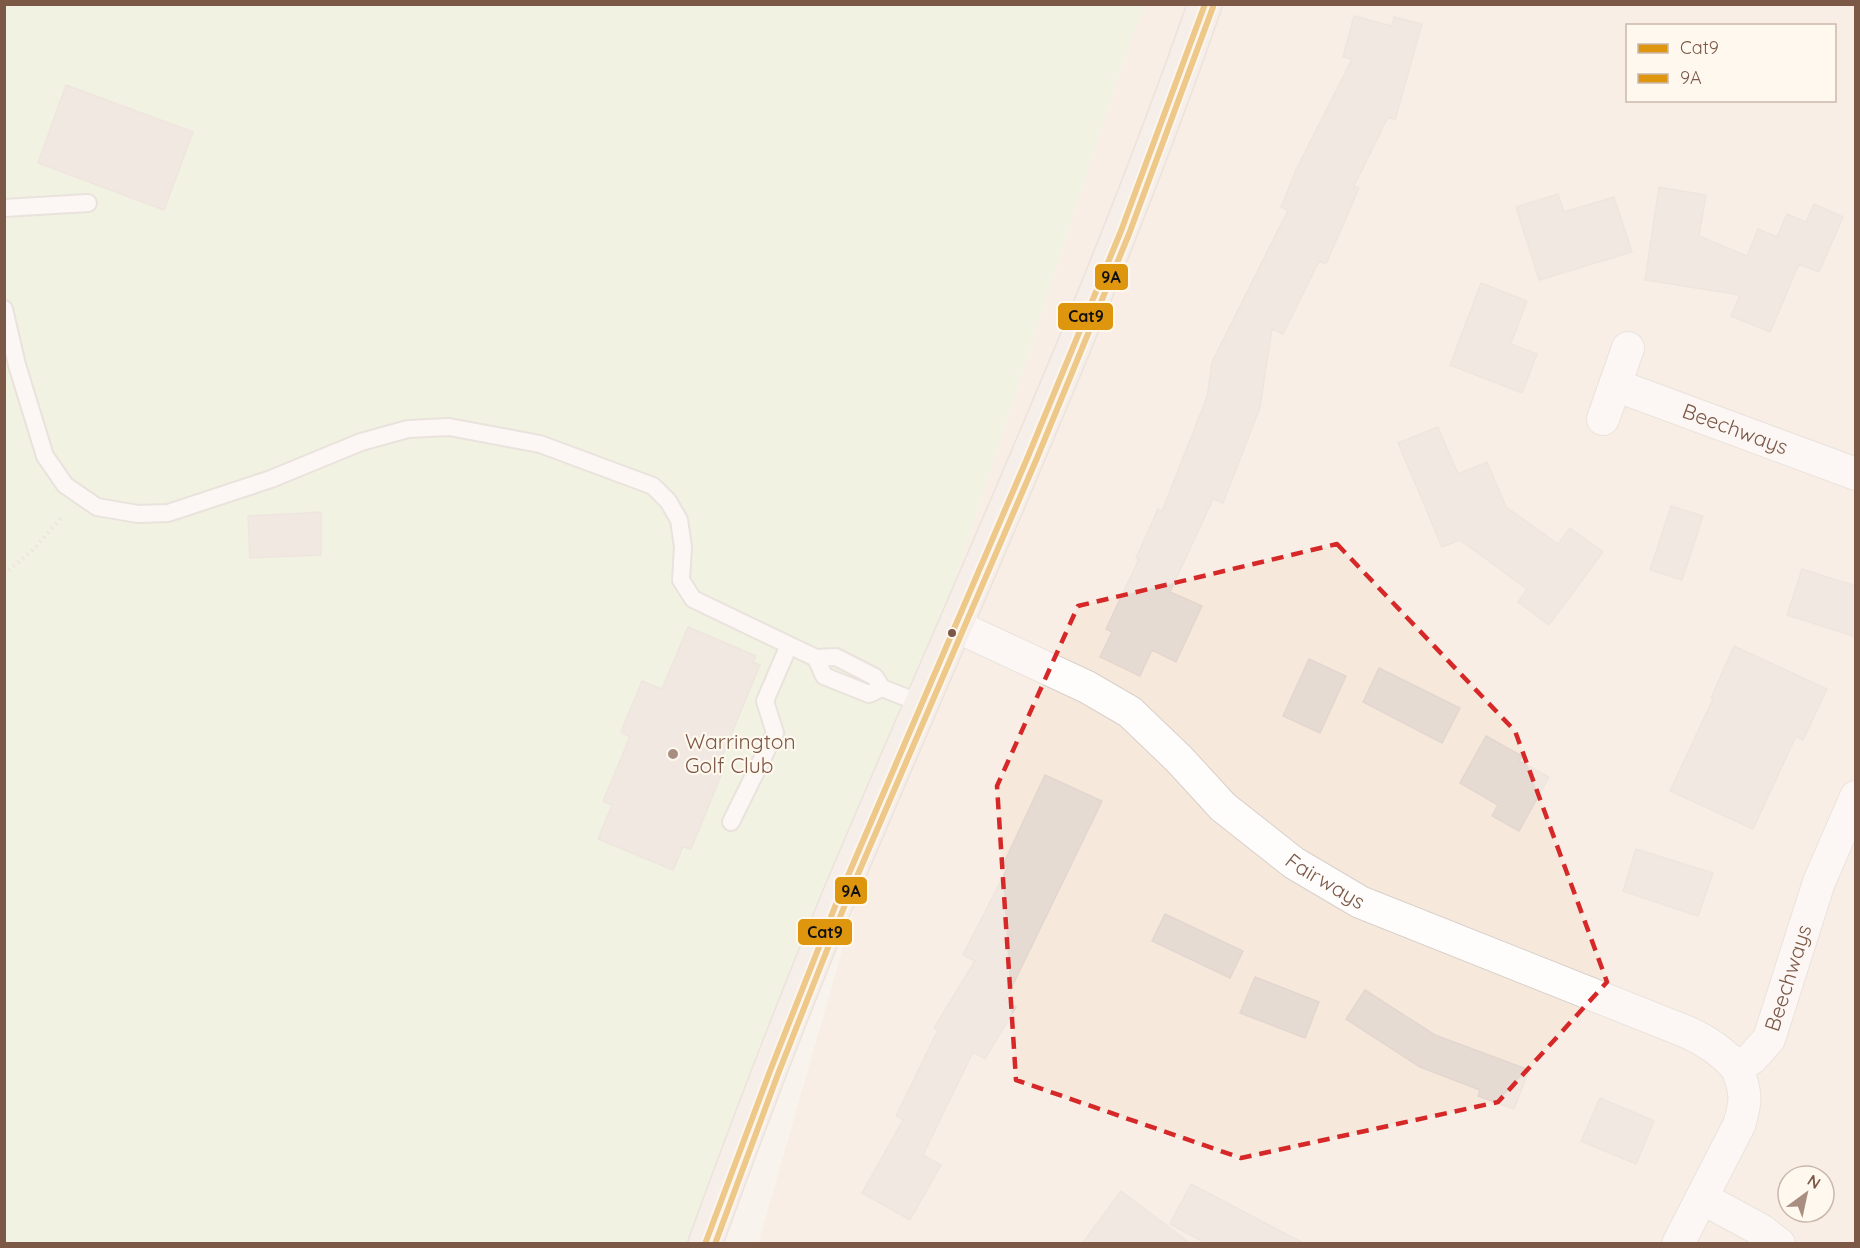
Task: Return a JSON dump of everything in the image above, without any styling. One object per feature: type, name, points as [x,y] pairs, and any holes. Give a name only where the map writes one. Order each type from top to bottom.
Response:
[{"type":"highway","points":[[705,1244],[744,1135],[838,900],[1089,310],[1178,82],[1205,4]]},
{"type":"street","points":[[1603,419],[1628,348]]},
{"type":"street","name":"Beechways","points":[[1615,385],[1856,474]]},
{"type":"street","name":"Fairways","points":[[956,626],[1087,687],[1130,712],[1179,759],[1223,807],[1294,863],[1360,902],[1687,1032],[1707,1041],[1724,1053],[1737,1068]]},
{"type":"street","name":"Beechways","points":[[1737,1068],[1752,1058],[1769,1038],[1819,882],[1856,797]]},
{"type":"street","points":[[1678,1244],[1739,1125],[1745,1106],[1744,1088],[1737,1068]]},
{"type":"street","points":[[1702,1198],[1761,1230],[1779,1244]]},
{"type":"lane","points":[[4,208],[88,203]]},
{"type":"lane","points":[[4,309],[17,365],[45,456],[65,485],[97,507],[138,514],[168,513],[271,479],[361,442],[408,429],[449,427],[540,444],[653,486],[668,501],[679,520],[683,547],[681,580],[693,599],[816,658],[836,657],[875,677],[882,688],[923,704]]},
{"type":"lane","points":[[731,822],[775,733],[765,701],[789,645]]},
{"type":"path","points":[[4,574],[34,549],[80,496]]},
{"type":"highlighted area","points":[[1337,544],[1515,731],[1607,982],[1498,1102],[1241,1158],[1016,1080],[997,786],[1078,606]]},
{"type":"shaded area","points":[[1145,5],[1855,5],[1855,1243],[758,1244],[898,755],[1129,44]]},
{"type":"green space","name":"Warrington Golf Club","points":[[5,5],[1145,5],[1129,44],[898,755],[716,1243],[5,1244]]},
{"type":"building","points":[[1354,16],[1392,26],[1394,17],[1422,24],[1395,120],[1388,117],[1354,186],[1359,188],[1326,264],[1319,261],[1283,334],[1272,329],[1260,407],[1223,503],[1213,499],[1170,592],[1202,606],[1176,662],[1152,650],[1140,676],[1100,657],[1112,632],[1106,629],[1139,559],[1136,558],[1158,509],[1162,511],[1207,397],[1212,362],[1288,210],[1281,207],[1296,170],[1352,59],[1343,57]]},
{"type":"building","points":[[66,85],[193,132],[164,210],[38,163]]},
{"type":"building","points":[[1659,187],[1706,195],[1699,236],[1747,256],[1758,229],[1777,237],[1787,214],[1806,222],[1814,204],[1843,217],[1819,272],[1799,264],[1770,332],[1731,316],[1740,295],[1645,280]]},
{"type":"building","points":[[1558,194],[1564,212],[1614,197],[1632,252],[1539,280],[1516,207]]},
{"type":"building","points":[[1481,283],[1527,301],[1511,344],[1537,354],[1522,393],[1450,365]]},
{"type":"building","points":[[1438,427],[1458,474],[1487,462],[1506,507],[1558,544],[1570,528],[1603,552],[1549,625],[1518,602],[1527,589],[1460,540],[1442,547],[1398,443]]},
{"type":"building","points":[[1671,506],[1703,516],[1682,580],[1650,570]]},
{"type":"building","points":[[321,512],[321,555],[250,558],[248,516]]},
{"type":"building","points":[[1802,569],[1856,586],[1856,637],[1787,615]]},
{"type":"building","name":"Warrington Golf Club","points":[[688,627],[756,656],[753,662],[760,665],[716,771],[722,773],[691,849],[683,847],[673,870],[598,839],[612,805],[603,801],[630,737],[621,732],[642,681],[662,689]]},
{"type":"building","points":[[1734,646],[1827,689],[1803,740],[1796,736],[1753,829],[1670,791],[1713,699],[1711,698]]},
{"type":"building","points":[[1309,659],[1346,676],[1320,733],[1283,716]]},
{"type":"building","points":[[1379,668],[1460,708],[1442,743],[1363,702]]},
{"type":"building","points":[[1486,736],[1522,756],[1519,761],[1549,777],[1519,831],[1492,816],[1498,805],[1460,783]]},
{"type":"building","points":[[1045,775],[1102,801],[1005,1001],[1016,1007],[985,1059],[973,1052],[923,1155],[941,1165],[910,1220],[862,1193],[903,1120],[896,1116],[938,1030],[934,1028],[975,961],[963,955],[1008,867],[1003,865]]},
{"type":"building","points":[[1636,849],[1713,873],[1698,916],[1623,891]]},
{"type":"building","points":[[1165,914],[1243,951],[1230,978],[1152,941]]},
{"type":"building","points":[[1255,977],[1319,1002],[1305,1038],[1240,1013]]},
{"type":"building","points":[[1365,990],[1435,1035],[1529,1070],[1514,1109],[1478,1096],[1480,1090],[1420,1067],[1346,1019]]},
{"type":"building","points":[[1600,1098],[1654,1121],[1636,1164],[1581,1141]]},
{"type":"building","points":[[1191,1184],[1305,1244],[1207,1244],[1170,1224]]},
{"type":"building","points":[[1121,1191],[1191,1244],[1082,1244]]},
{"type":"transit line","name":"Cat9","points":[[705,1244],[838,899],[1029,454],[1121,231],[1205,4]]},
{"type":"transit line","name":"9A","points":[[715,1244],[778,1074],[846,902],[1037,458],[1129,234],[1213,7]]},
{"type":"place","name":"Warrington Golf Club","points":[[673,754]]}]
